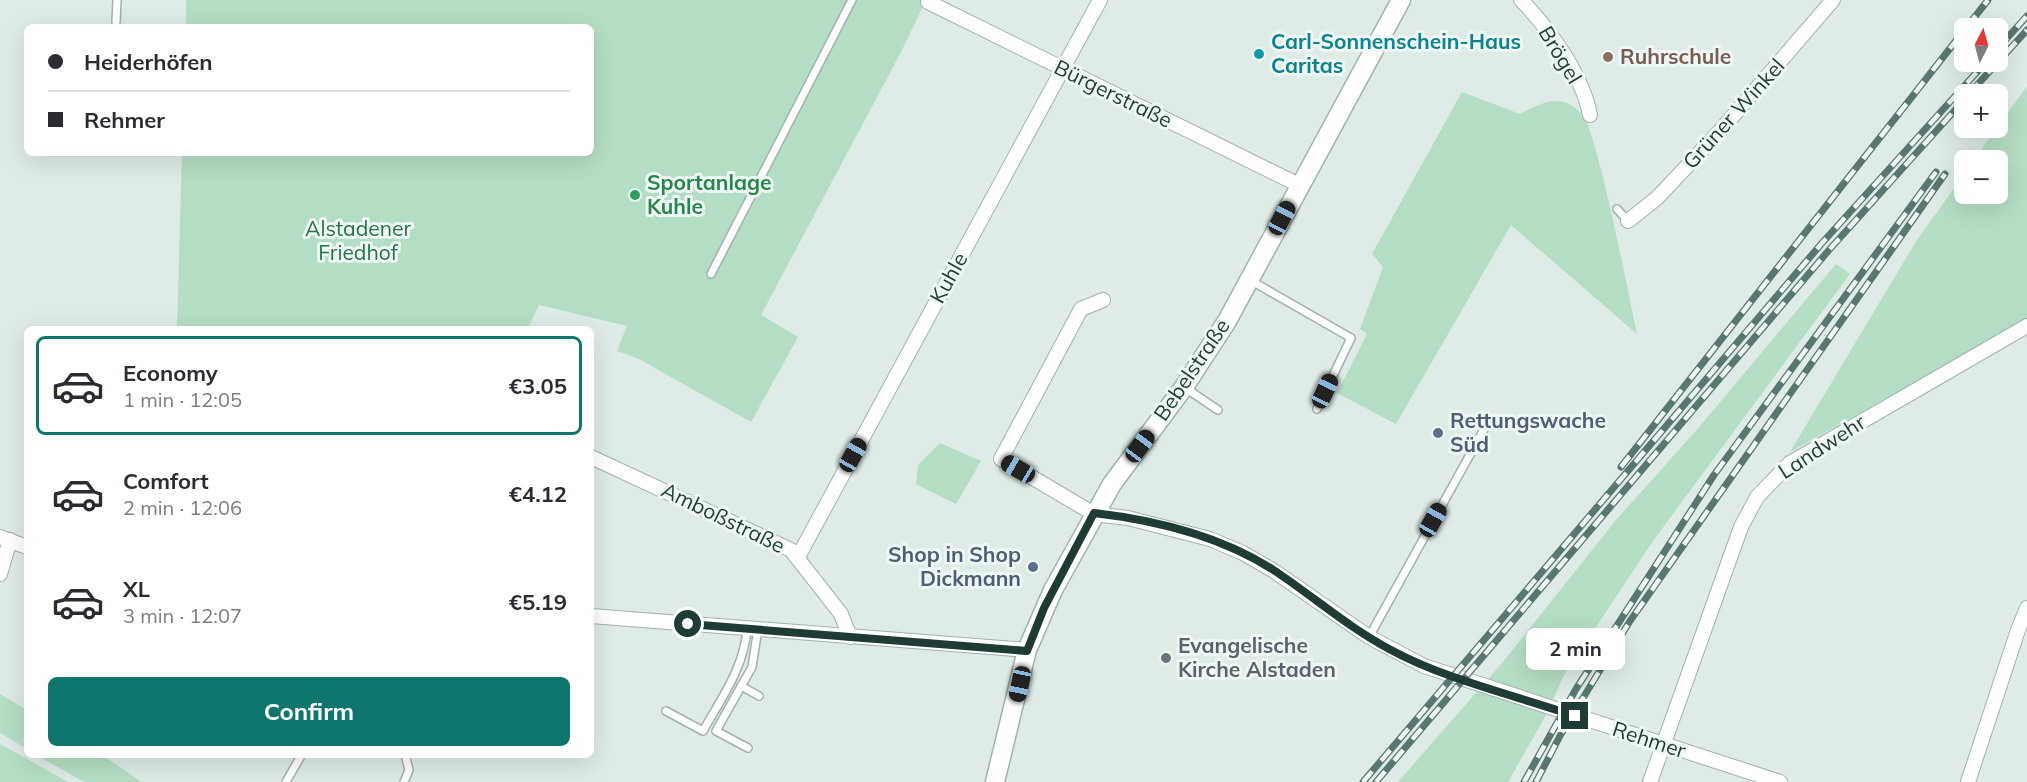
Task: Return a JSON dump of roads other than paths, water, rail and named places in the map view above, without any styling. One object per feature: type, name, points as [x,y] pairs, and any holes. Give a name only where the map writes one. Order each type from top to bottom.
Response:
[{"type":"street","name":"Kuhle","points":[[798,557],[1100,0]]},
{"type":"street","name":"Bebelstraße","points":[[995,782],[1027,651],[1044,608],[1094,513],[1128,461],[1184,387],[1227,321],[1401,0]]},
{"type":"street","name":"Brögel","points":[[1521,0],[1544,27],[1563,56],[1587,102],[1590,115]]},
{"type":"street","name":"Grüner Winkel","points":[[1628,221],[1657,198],[1713,138],[1833,0]]},
{"type":"street","name":"Bürgerstraße","points":[[926,1],[1299,185]]},
{"type":"street","points":[[1094,513],[1001,459],[1081,309],[1103,300]]},
{"type":"street","name":"Landwehr","points":[[1650,782],[1740,527],[1752,503],[1766,485],[1802,456],[2027,326]]},
{"type":"street","name":"Amboßstraße","points":[[594,457],[770,538],[798,557],[841,614],[850,637]]},
{"type":"street","name":"Rehmer","points":[[1094,513],[1139,521],[1227,546],[1274,571],[1369,637],[1424,666],[1780,782]]},
{"type":"street","points":[[0,574],[5,539],[24,546]]},
{"type":"street","points":[[1968,782],[2027,608]]},
{"type":"street","points":[[594,616],[1027,651]]},
{"type":"lane","points":[[116,22],[117,0]]},
{"type":"lane","points":[[711,274],[852,0]]},
{"type":"lane","points":[[1617,209],[1628,221]]},
{"type":"lane","points":[[1249,279],[1351,338],[1317,409]]},
{"type":"lane","points":[[1184,387],[1218,410]]},
{"type":"lane","points":[[1369,637],[1487,424]]},
{"type":"lane","points":[[748,748],[716,731],[752,667],[752,629]]},
{"type":"lane","points":[[666,711],[703,731],[738,668],[752,629]]},
{"type":"lane","points":[[741,686],[759,696]]},
{"type":"lane","points":[[286,782],[300,758]]},
{"type":"lane","points":[[404,782],[409,770],[406,758]]},
{"type":"railway","points":[[1621,467],[1988,0]]},
{"type":"railway","points":[[2008,37],[2027,16]]},
{"type":"railway","points":[[1978,84],[2027,30]]},
{"type":"railway","points":[[1363,782],[1822,243],[1977,72]]},
{"type":"railway","points":[[1376,782],[1829,250],[1954,111]]},
{"type":"railway","points":[[1524,782],[1576,689],[1714,475],[1936,172]]},
{"type":"railway","points":[[1536,782],[1561,734],[1630,621],[1945,174]]},
{"type":"place","name":"Carl-Sonnenschein-Haus Caritas","points":[[1259,54]]},
{"type":"place","name":"Ruhrschule","points":[[1608,57]]},
{"type":"place","name":"Sportanlage Kuhle","points":[[635,195]]},
{"type":"place","name":"Rettungswache Süd","points":[[1438,433]]},
{"type":"place","name":"Shop in Shop Dickmann","points":[[1033,567]]},
{"type":"place","name":"Evangelische Kirche Alstaden","points":[[1166,658]]},
{"type":"park label","name":"Alstadener Friedhof","points":[[358,241]]}]
